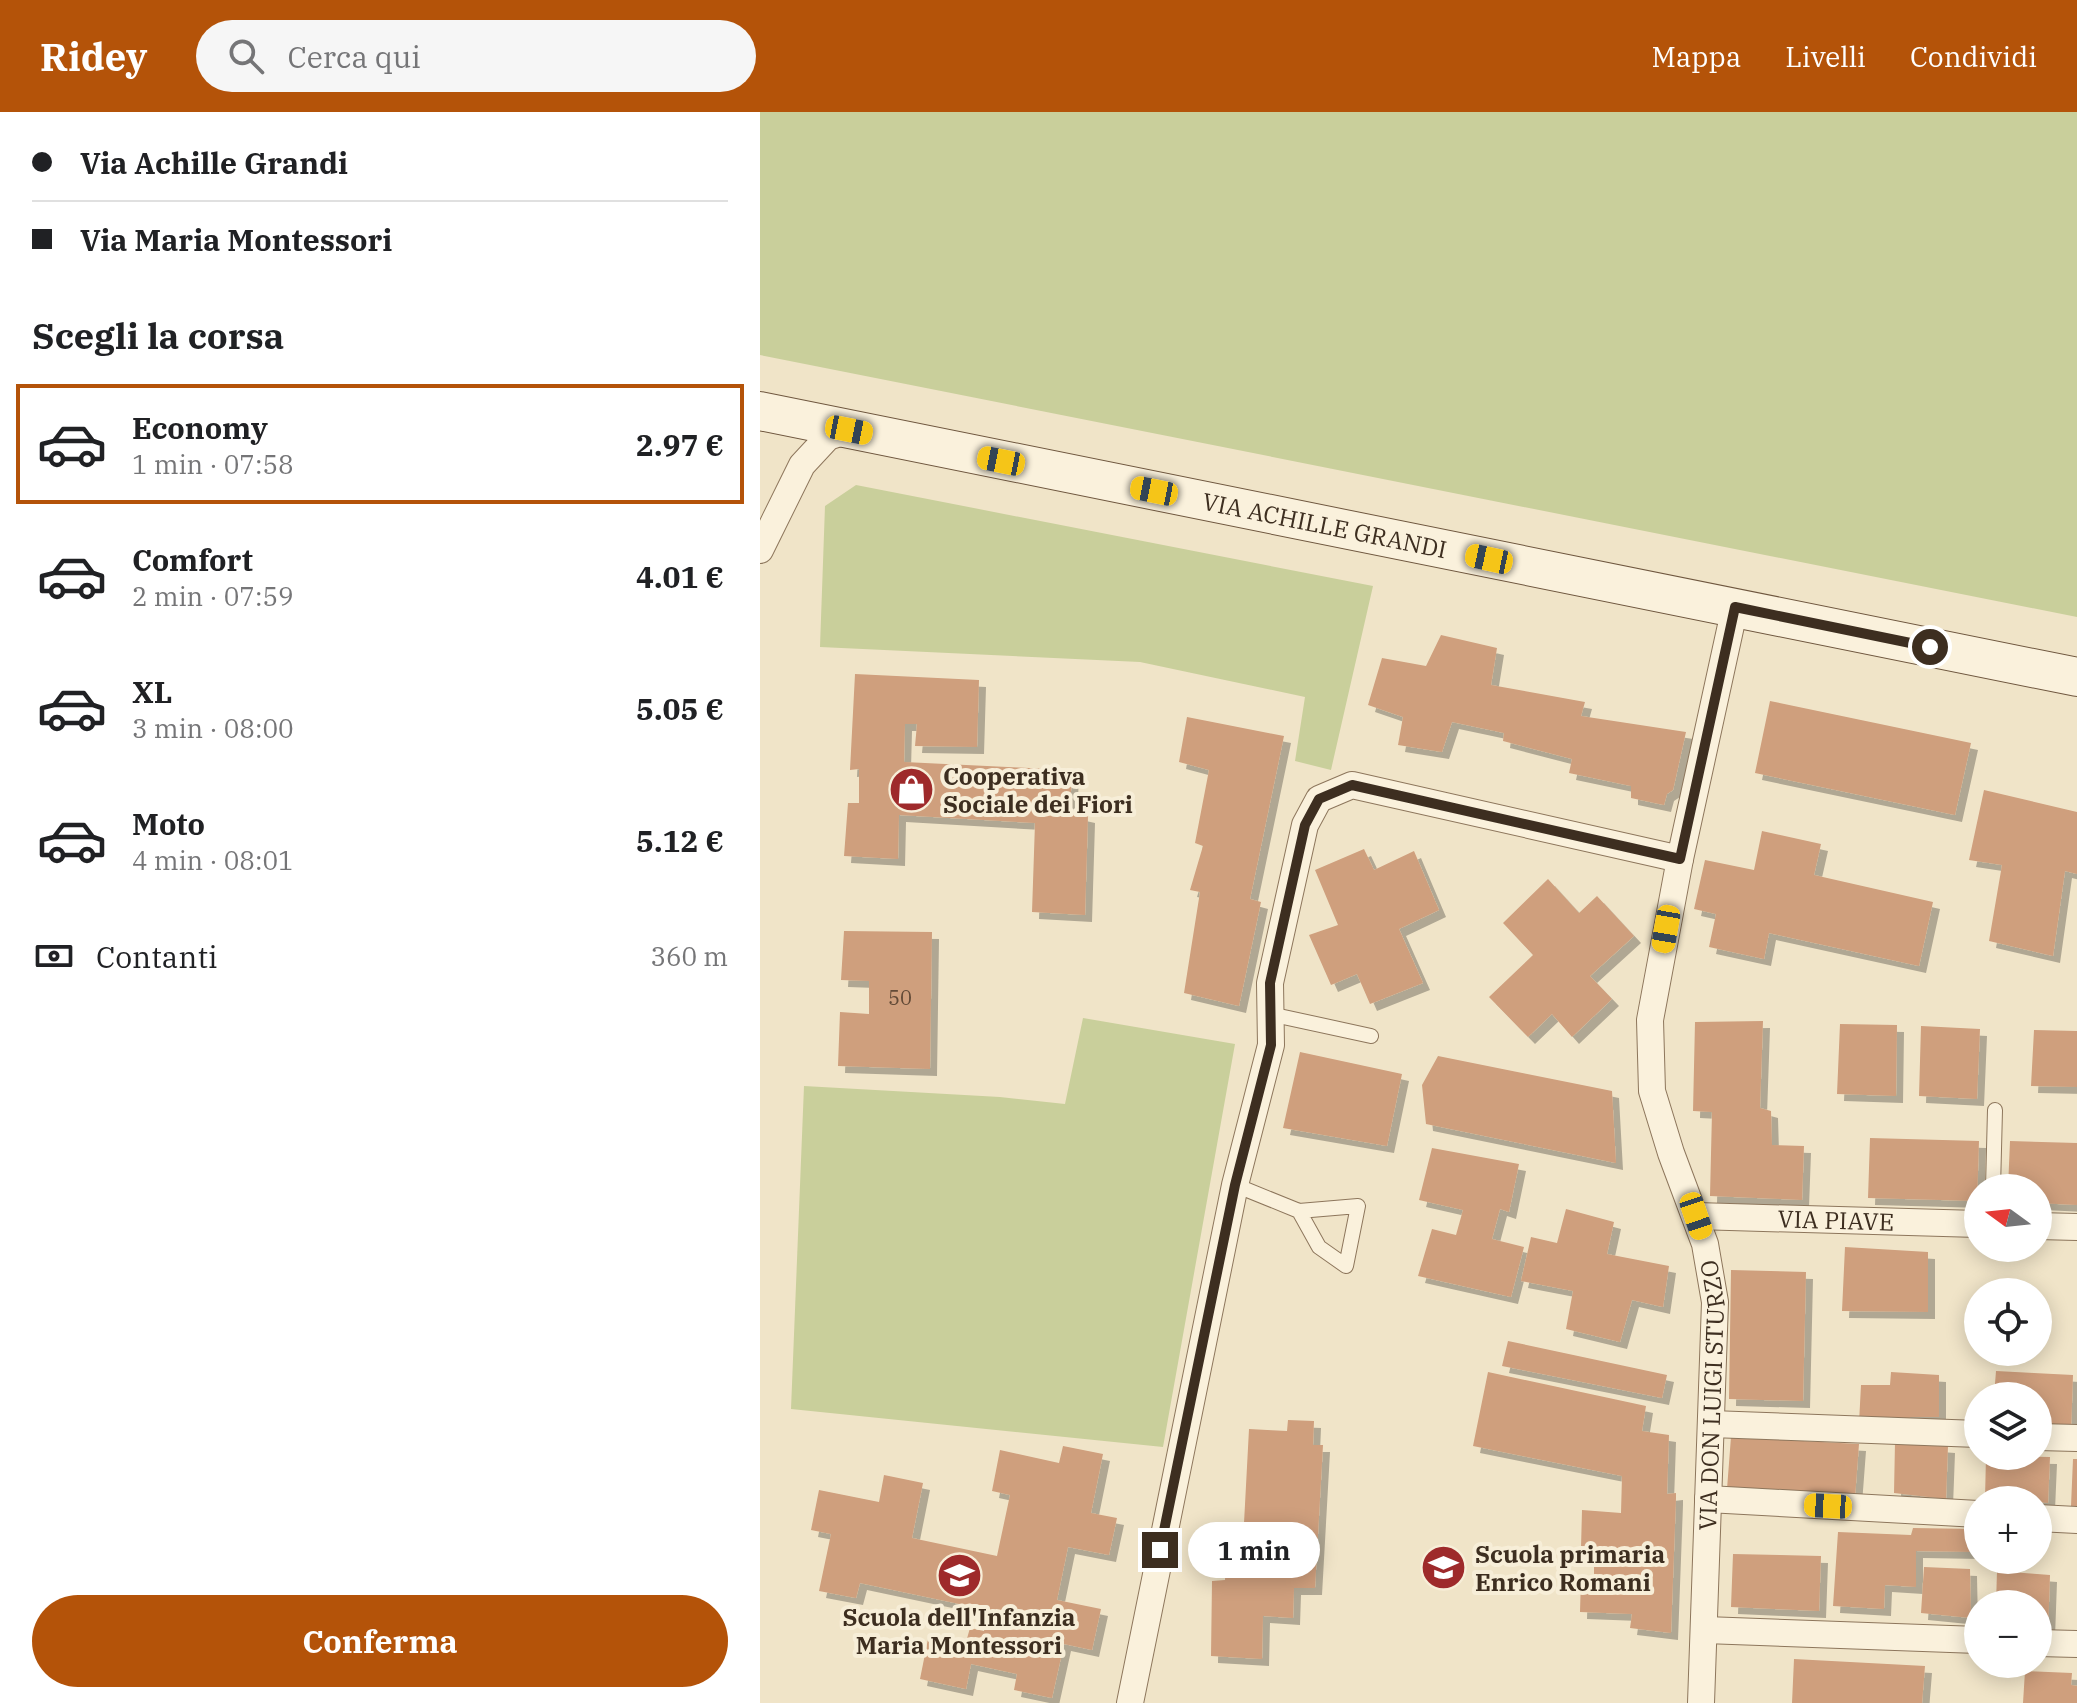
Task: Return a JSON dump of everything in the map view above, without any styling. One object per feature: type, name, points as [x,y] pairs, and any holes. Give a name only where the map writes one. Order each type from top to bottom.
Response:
[{"type":"street","name":"VIA ACHILLE GRANDI","points":[[760,411],[2077,677]]},
{"type":"street","points":[[760,550],[802,465],[828,437],[849,430]]},
{"type":"street","name":"VIA DON LUIGI STURZO","points":[[1701,1703],[1715,1302],[1705,1244],[1652,1091],[1650,1020],[1680,859],[1735,607]]},
{"type":"street","points":[[1130,1703],[1235,1185],[1271,1045],[1270,983],[1305,825],[1319,799],[1352,785],[1680,859]]},
{"type":"street","name":"VIA PIAVE","points":[[1696,1216],[1964,1224]]},
{"type":"street","points":[[2052,1226],[2077,1227]]},
{"type":"street","points":[[1711,1424],[1964,1433]]},
{"type":"street","points":[[2052,1437],[2077,1438]]},
{"type":"street","points":[[1708,1499],[1964,1513]]},
{"type":"street","points":[[2052,1519],[2077,1520]]},
{"type":"street","points":[[1705,1630],[1964,1639]]},
{"type":"street","points":[[2052,1643],[2077,1644]]},
{"type":"lane","points":[[1270,1014],[1371,1036]]},
{"type":"lane","points":[[1993,1174],[1995,1110]]},
{"type":"lane","points":[[1235,1185],[1299,1211],[1358,1206],[1346,1266],[1319,1247],[1299,1211]]},
{"type":"green space","points":[[760,112],[2077,112],[2077,617],[760,355]]},
{"type":"green space","points":[[856,485],[1373,586],[1331,770],[1295,761],[1305,697],[1140,662],[820,647],[825,506]]},
{"type":"green space","points":[[1083,1018],[1235,1044],[1163,1447],[791,1409],[804,1086],[1000,1097],[1065,1104]]},
{"type":"building","points":[[1441,635],[1497,648],[1491,685],[1585,702],[1581,716],[1686,732],[1673,790],[1667,794],[1664,805],[1631,798],[1631,786],[1569,773],[1572,759],[1503,741],[1504,733],[1452,722],[1442,752],[1398,745],[1403,717],[1368,705],[1382,658],[1426,666]]},
{"type":"building","points":[[855,674],[979,680],[977,747],[915,746],[917,724],[905,724],[904,762],[1072,770],[1070,812],[1088,816],[1085,915],[1032,912],[1035,823],[899,815],[898,859],[844,856],[848,803],[859,803],[859,769],[850,770]]},
{"type":"building","points":[[1770,701],[1971,743],[1955,815],[1755,773]]},
{"type":"building","points":[[1187,717],[1284,736],[1250,899],[1261,902],[1239,1006],[1184,993],[1200,892],[1190,890],[1203,846],[1195,843],[1209,770],[1179,762]]},
{"type":"building","points":[[1984,790],[2077,812],[2077,874],[2065,871],[2053,956],[1989,941],[2002,865],[1969,860]]},
{"type":"building","points":[[1762,831],[1821,844],[1814,875],[1933,902],[1919,966],[1769,933],[1764,959],[1709,947],[1716,914],[1694,909],[1705,860],[1754,870]]},
{"type":"building","points":[[1364,849],[1374,870],[1414,851],[1439,910],[1399,929],[1423,983],[1370,1004],[1357,974],[1331,985],[1309,935],[1338,925],[1315,870]]},
{"type":"building","points":[[1548,879],[1579,913],[1597,896],[1634,936],[1590,976],[1612,999],[1572,1037],[1552,1014],[1528,1037],[1489,997],[1533,955],[1503,923]]},
{"type":"building","points":[[844,931],[932,932],[930,1069],[838,1066],[840,1012],[869,1014],[869,981],[841,980]]},
{"type":"building","points":[[1763,1021],[1760,1108],[1771,1111],[1772,1145],[1804,1146],[1802,1200],[1710,1196],[1712,1112],[1693,1111],[1695,1022]]},
{"type":"building","points":[[1840,1024],[1897,1025],[1896,1096],[1837,1094]]},
{"type":"building","points":[[1921,1026],[1980,1029],[1977,1099],[1919,1096]]},
{"type":"building","points":[[2034,1030],[2077,1031],[2077,1087],[2031,1086]]},
{"type":"building","points":[[1300,1052],[1402,1074],[1387,1146],[1283,1128]]},
{"type":"building","points":[[1438,1056],[1612,1091],[1616,1163],[1426,1124],[1422,1085]]},
{"type":"building","points":[[1870,1138],[1979,1141],[1978,1174],[1964,1174],[1964,1201],[1868,1198]]},
{"type":"building","points":[[2010,1141],[2077,1143],[2077,1205],[2052,1204],[2052,1174],[2009,1174]]},
{"type":"building","points":[[1432,1148],[1519,1164],[1509,1212],[1500,1209],[1492,1239],[1524,1247],[1511,1297],[1418,1276],[1432,1229],[1456,1235],[1463,1210],[1419,1200]]},
{"type":"building","points":[[1566,1209],[1614,1222],[1607,1254],[1669,1266],[1663,1307],[1632,1300],[1620,1342],[1566,1329],[1573,1291],[1521,1281],[1531,1237],[1557,1243]]},
{"type":"building","points":[[1845,1247],[1928,1252],[1928,1312],[1842,1311]]},
{"type":"building","points":[[1731,1270],[1806,1272],[1803,1401],[1729,1399]]},
{"type":"building","points":[[1508,1341],[1667,1375],[1662,1398],[1502,1366]]},
{"type":"building","points":[[1996,1371],[2073,1375],[2071,1431],[2052,1431],[2052,1382],[1995,1382]]},
{"type":"building","points":[[1488,1372],[1646,1406],[1642,1431],[1669,1435],[1667,1494],[1676,1493],[1671,1633],[1630,1628],[1632,1614],[1580,1612],[1581,1576],[1594,1576],[1594,1548],[1581,1548],[1582,1510],[1621,1513],[1622,1476],[1473,1446]]},
{"type":"building","points":[[1891,1372],[1939,1375],[1939,1417],[1910,1417],[1909,1426],[1859,1423],[1861,1385],[1890,1385]]},
{"type":"building","points":[[1288,1420],[1314,1421],[1313,1445],[1323,1445],[1315,1588],[1294,1588],[1293,1618],[1263,1616],[1262,1659],[1211,1656],[1212,1581],[1225,1580],[1226,1559],[1242,1561],[1249,1429],[1287,1431]]},
{"type":"building","points":[[1731,1437],[1859,1444],[1855,1497],[1727,1489]]},
{"type":"building","points":[[1895,1442],[1948,1446],[1946,1499],[1894,1493]]},
{"type":"building","points":[[1063,1446],[1103,1454],[1091,1513],[1117,1518],[1109,1555],[1068,1547],[1057,1600],[1101,1609],[1092,1650],[1064,1644],[1052,1698],[1014,1690],[1017,1674],[971,1664],[966,1689],[920,1679],[929,1634],[966,1642],[970,1628],[984,1631],[988,1610],[860,1583],[856,1598],[819,1591],[831,1534],[811,1530],[819,1490],[879,1502],[884,1475],[923,1483],[912,1538],[997,1556],[1010,1495],[992,1491],[1000,1450],[1059,1463]]},
{"type":"building","points":[[2073,1459],[2077,1459],[2077,1506],[2071,1506]]},
{"type":"building","points":[[1986,1470],[2049,1470],[2049,1486],[1985,1486]]},
{"type":"building","points":[[1913,1528],[1964,1529],[1964,1552],[1916,1551],[1916,1587],[1885,1585],[1884,1609],[1833,1606],[1838,1532],[1911,1535]]},
{"type":"building","points":[[1733,1554],[1821,1556],[1819,1611],[1731,1607]]},
{"type":"building","points":[[1924,1567],[1964,1569],[1964,1574],[1970,1574],[1970,1590],[1964,1590],[1964,1617],[1921,1613]]},
{"type":"building","points":[[1997,1574],[2050,1575],[2049,1590],[1996,1590]]},
{"type":"building","points":[[1794,1659],[1925,1666],[1922,1703],[1792,1703]]},
{"type":"building","points":[[2052,1672],[2072,1673],[2071,1685],[2077,1686],[2077,1703],[2023,1703],[2025,1678],[2052,1678]]},
{"type":"place","name":"Cooperativa Sociale dei Fiori","points":[[912,790]]},
{"type":"place","name":"Scuola primaria Enrico Romani","points":[[1444,1568]]},
{"type":"place","name":"Scuola dell'Infanzia Maria Montessori","points":[[959,1575]]},
{"type":"route","points":[[1160,1550],[1235,1185],[1271,1045],[1270,983],[1305,825],[1319,799],[1352,785],[1680,859],[1735,607],[1930,647]]}]
